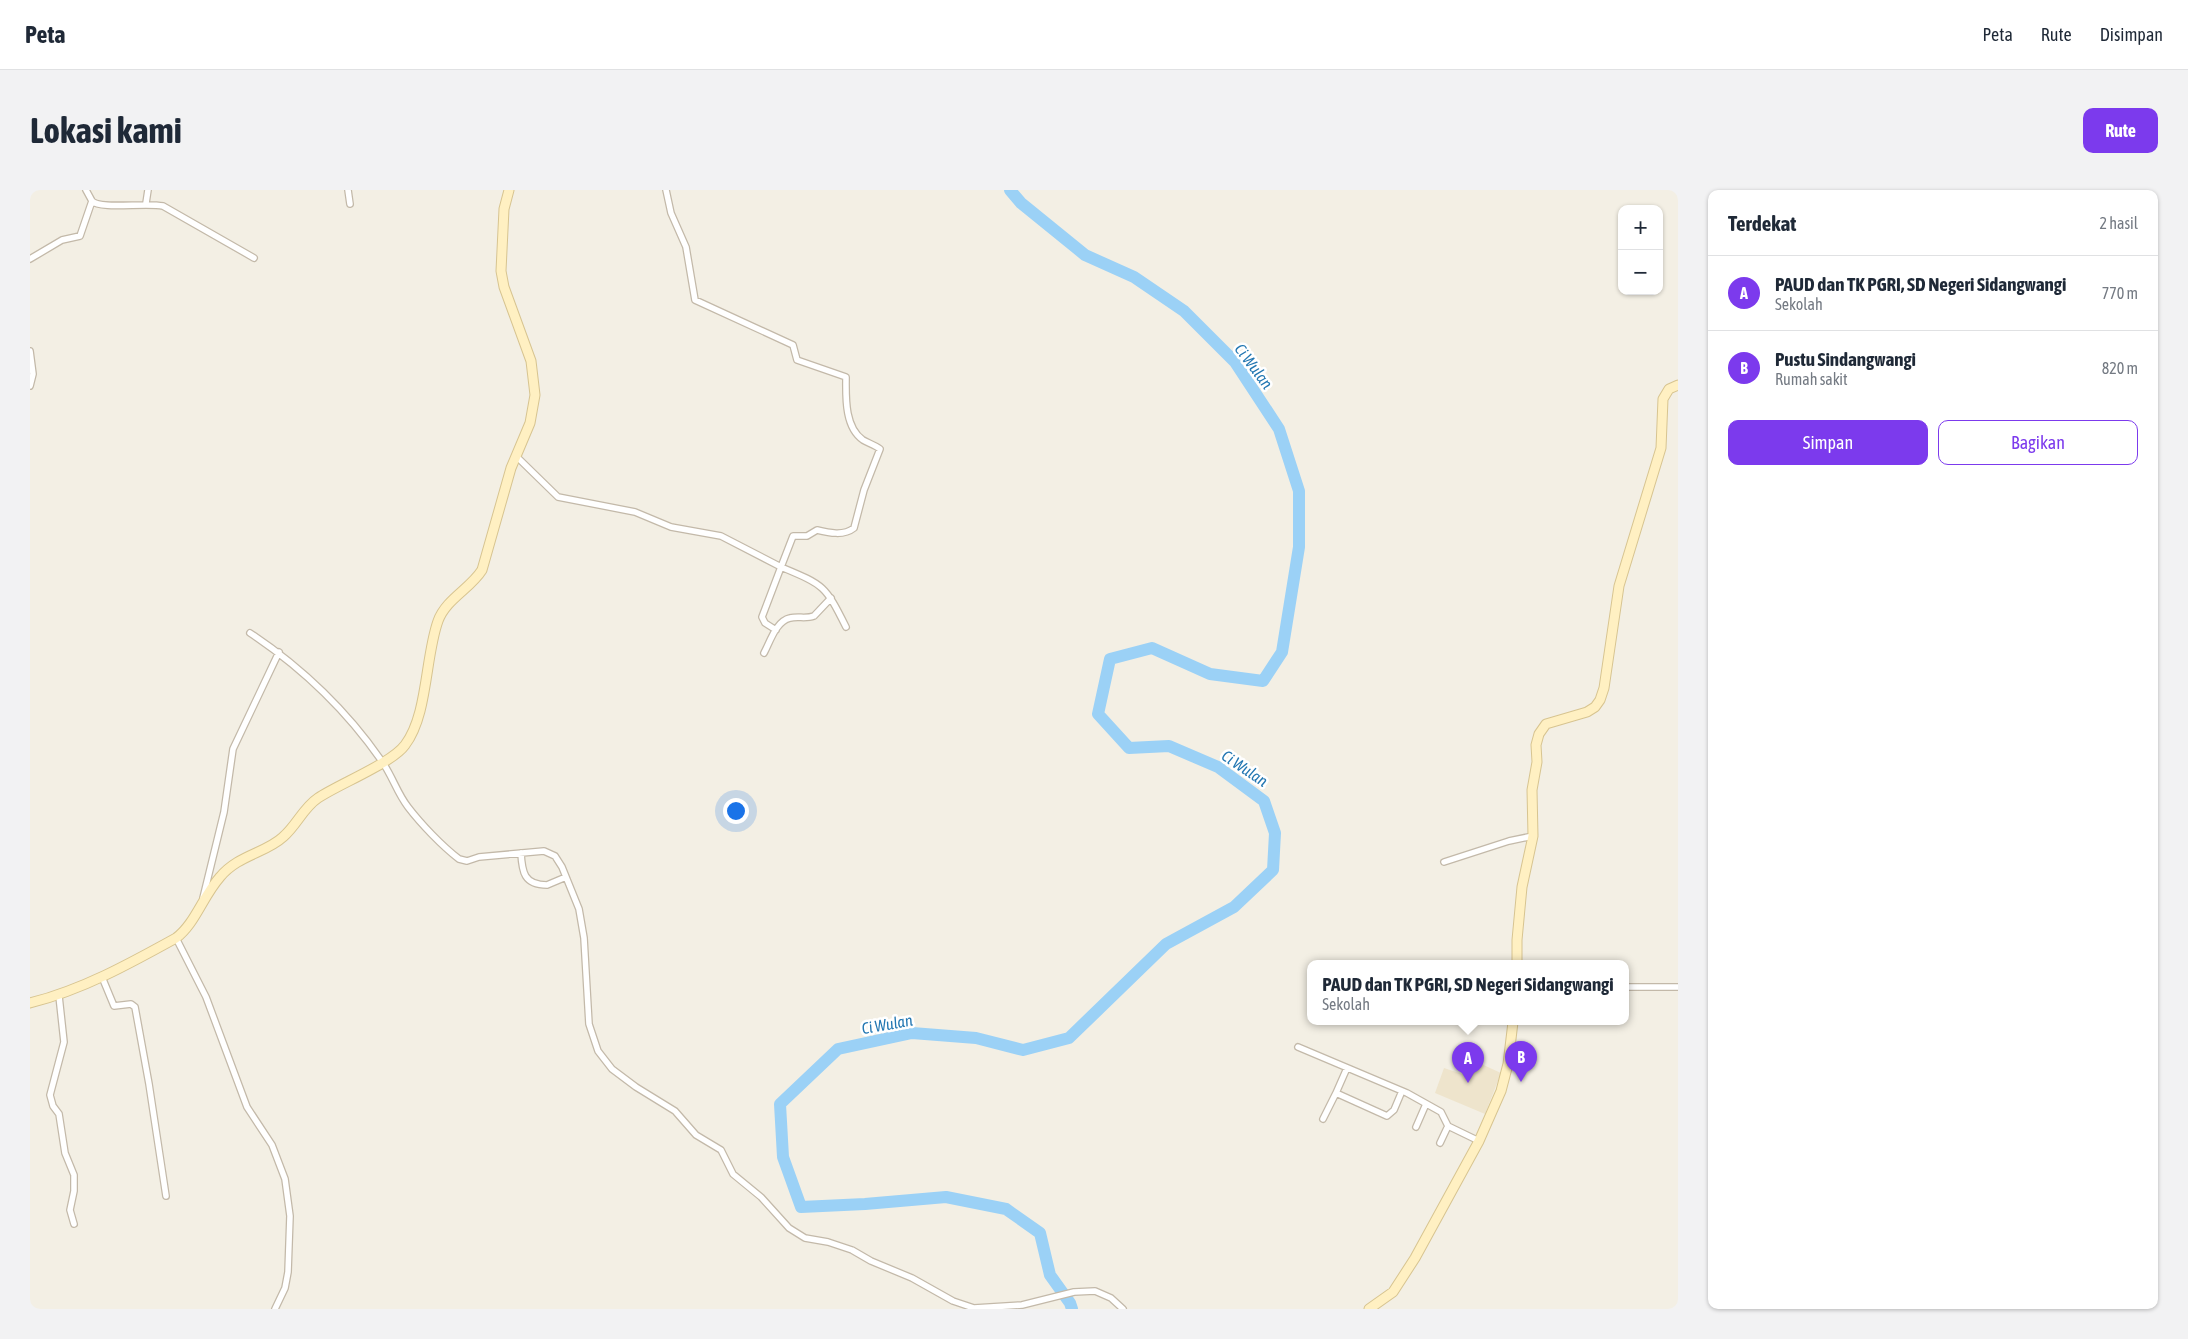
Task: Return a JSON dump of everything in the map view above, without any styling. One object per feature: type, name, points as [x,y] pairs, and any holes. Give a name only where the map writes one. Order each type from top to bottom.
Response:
[{"type":"street","points":[[86,190],[92,201],[99,206],[146,204],[168,208],[254,258]]},
{"type":"street","points":[[146,204],[148,190]]},
{"type":"street","points":[[348,190],[350,204]]},
{"type":"street","points":[[202,900],[221,876],[244,857],[282,839],[292,829],[305,809],[317,799],[382,762],[404,747],[413,733],[439,619],[449,603],[474,582],[482,570],[496,514],[516,456],[530,423],[535,395],[531,361],[504,287],[501,271],[504,209],[509,190]]},
{"type":"street","points":[[666,190],[671,213],[687,252],[695,300],[793,345],[795,357],[799,360],[845,375],[847,407],[854,429],[862,439],[880,449],[864,490],[854,528],[851,531],[834,533],[817,530],[807,536],[793,536],[762,617],[765,622],[776,630]]},
{"type":"street","points":[[30,259],[62,240],[80,236],[92,201]]},
{"type":"street","points":[[30,351],[33,374],[30,386]]},
{"type":"street","points":[[1517,960],[1522,887],[1533,836],[1532,790],[1537,762],[1536,745],[1539,734],[1546,724],[1587,712],[1600,700],[1604,688],[1619,586],[1661,448],[1663,400],[1669,389],[1678,385]]},
{"type":"street","points":[[516,456],[553,493],[561,498],[635,512],[671,527],[722,536],[781,568],[816,582],[831,598],[846,627]]},
{"type":"street","points":[[764,653],[779,624],[788,618],[814,616],[831,598]]},
{"type":"street","points":[[250,633],[279,652],[318,686],[358,729],[382,762],[408,807],[459,859],[467,861],[544,851],[555,856],[579,909],[584,938],[590,1024],[598,1051],[612,1069],[636,1087],[675,1111],[696,1135],[721,1150],[733,1174],[760,1197],[789,1228],[805,1238],[828,1242],[852,1250],[871,1261],[912,1278],[952,1301],[974,1308],[1022,1305],[1074,1292],[1095,1291],[1112,1298],[1123,1309]]},
{"type":"street","points":[[30,1003],[59,996],[102,976],[176,938],[184,932],[202,900],[224,812],[233,749],[279,652]]},
{"type":"street","points":[[1444,862],[1509,841],[1533,836]]},
{"type":"street","points":[[521,853],[522,872],[526,877],[547,886],[566,877]]},
{"type":"street","points":[[176,938],[206,997],[244,1101],[272,1145],[285,1179],[290,1216],[288,1272],[285,1288],[275,1309]]},
{"type":"street","points":[[102,976],[114,1006],[131,1004],[135,1007],[150,1084],[166,1196]]},
{"type":"street","points":[[1629,987],[1678,987]]},
{"type":"street","points":[[59,996],[64,1042],[50,1095],[52,1106],[59,1114],[65,1153],[74,1175],[74,1191],[70,1210],[74,1224]]},
{"type":"street","points":[[1369,1309],[1393,1292],[1415,1258],[1478,1141],[1501,1091],[1508,1064],[1513,1025]]},
{"type":"street","points":[[1298,1047],[1402,1091],[1440,1112],[1448,1126],[1478,1141]]},
{"type":"street","points":[[1323,1119],[1347,1068]]},
{"type":"street","points":[[1336,1093],[1387,1116],[1394,1110],[1402,1091]]},
{"type":"street","points":[[1416,1127],[1426,1104]]},
{"type":"street","points":[[1440,1143],[1448,1126]]},
{"type":"shaded area","points":[[1468,1058],[1501,1073],[1485,1114],[1435,1093],[1444,1068],[1462,1074]]},
{"type":"waterway","name":"Ci Wulan","points":[[1010,190],[1021,203],[1085,255],[1134,277],[1184,311],[1235,362],[1279,429],[1299,491],[1299,547],[1282,652],[1263,681],[1210,674],[1152,648],[1110,659],[1098,714],[1129,748],[1169,746],[1218,767],[1264,801],[1275,833],[1273,870],[1234,907],[1166,944],[1069,1038],[1023,1050],[976,1038],[912,1033],[838,1049],[780,1104],[783,1157],[801,1207],[946,1197],[1006,1209],[1040,1233],[1050,1275],[1070,1303],[1072,1309]]},
{"type":"place","name":"Pustu Sindangwangi","points":[[1521,1082]]},
{"type":"place","name":"PAUD dan TK PGRI, SD Negeri Sidangwangi","points":[[1468,1083]]}]
